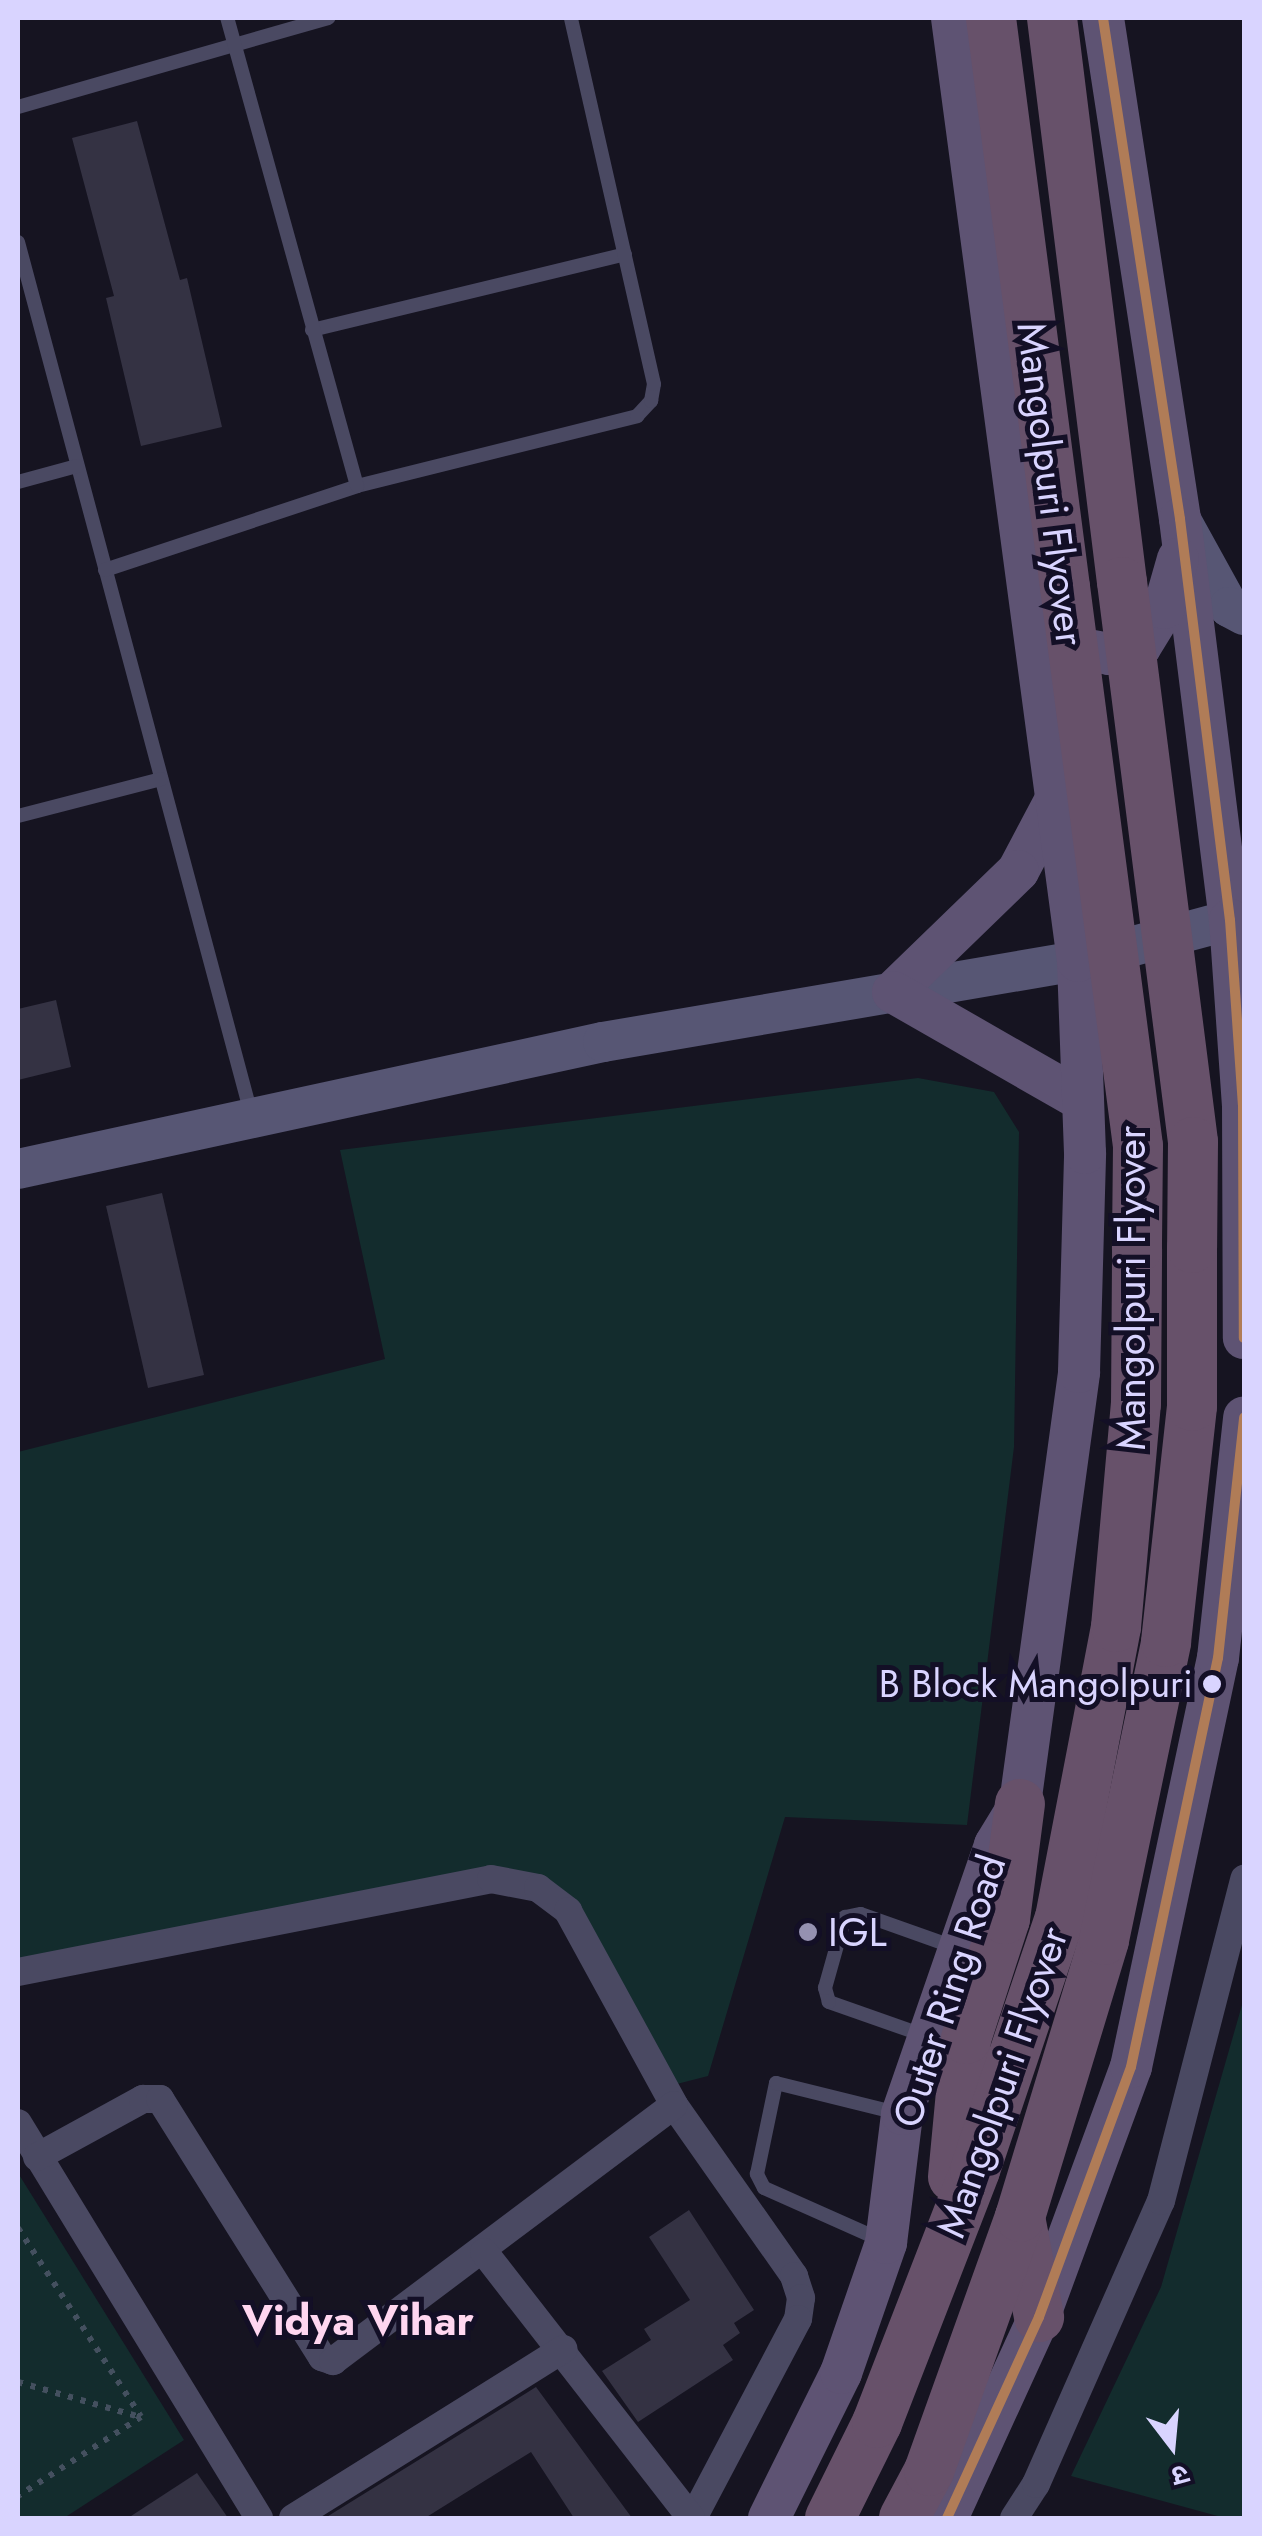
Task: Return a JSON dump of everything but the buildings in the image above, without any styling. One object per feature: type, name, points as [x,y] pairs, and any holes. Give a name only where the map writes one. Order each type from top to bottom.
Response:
[{"type":"highway","name":"Mangolpuri Flyover","points":[[830,2518],[877,2423],[947,2242],[1060,1918],[1116,1627],[1136,1404],[1138,1146],[991,18]]},
{"type":"highway","name":"Mangolpuri Flyover","points":[[904,2518],[929,2471],[1020,2217],[1104,1940],[1166,1642],[1192,1406],[1193,1142],[1052,18]]},
{"type":"highway","points":[[947,2242],[966,2039],[1006,1919],[1020,1804]]},
{"type":"highway","points":[[1020,2217],[1039,2316]]},
{"type":"main road","points":[[952,18],[1078,961],[1083,1101],[1079,1372],[1020,1804]]},
{"type":"main road","points":[[1103,18],[1240,918],[1244,1338]]},
{"type":"main road","points":[[1030,604],[1056,638],[1082,649],[1108,654],[1140,647],[1175,578],[1180,519]]},
{"type":"main road","points":[[1056,799],[1018,871],[893,992],[1083,1101]]},
{"type":"main road","points":[[947,2518],[1039,2316],[1130,2066],[1218,1658],[1244,1417]]},
{"type":"main road","name":"Outer Ring Road","points":[[770,2518],[841,2374],[886,2243],[902,2114],[994,1845],[1020,1804]]},
{"type":"street","points":[[1180,519],[1229,607],[1244,615]]},
{"type":"street","points":[[18,1169],[603,1042],[1078,961],[1240,918]]},
{"type":"street","points":[[1014,2518],[1161,2201],[1244,1879]]},
{"type":"street","points":[[18,1972],[491,1880],[538,1888],[568,1911],[674,2105],[794,2276],[801,2298],[798,2319],[692,2518],[484,2252]]},
{"type":"street","points":[[38,2157],[143,2099],[160,2099],[328,2361],[340,2360],[674,2105]]},
{"type":"street","points":[[18,2124],[259,2518]]},
{"type":"street","points":[[293,2518],[563,2349]]},
{"type":"lane","points":[[227,18],[357,486]]},
{"type":"lane","points":[[18,107],[329,18]]},
{"type":"lane","points":[[106,570],[357,486],[636,416],[650,401],[654,384],[571,18]]},
{"type":"lane","points":[[18,242],[252,1118]]},
{"type":"lane","points":[[312,330],[624,254]]},
{"type":"lane","points":[[18,482],[78,466]]},
{"type":"lane","points":[[18,816],[161,779]]},
{"type":"lane","points":[[928,2037],[829,2002],[825,1988],[845,1917],[862,1914],[958,1949]]},
{"type":"lane","points":[[886,2243],[764,2188],[757,2174],[776,2083],[902,2114]]},
{"type":"path","points":[[18,2228],[141,2417]]},
{"type":"path","points":[[18,2382],[141,2417]]},
{"type":"path","points":[[18,2496],[141,2417]]},
{"type":"green space","points":[[918,1078],[994,1092],[1019,1132],[1014,1447],[967,1825],[785,1817],[708,2076],[665,2087],[543,1881],[18,1974],[18,1452],[385,1359],[340,1150]]},
{"type":"green space","points":[[1244,1998],[1244,2518],[1225,2518],[1071,2476],[1161,2287]]},
{"type":"green space","points":[[18,2173],[184,2440],[64,2518],[18,2518]]},
{"type":"transit line","points":[[1103,18],[1180,519],[1230,920],[1243,1105],[1244,1338]]},
{"type":"transit line","points":[[947,2518],[1039,2317],[1131,2067],[1218,1658],[1244,1417]]},
{"type":"place","name":"B Block Mangolpuri","points":[[1212,1684]]},
{"type":"place","name":"IGL","points":[[808,1932]]},
{"type":"district","name":"Vidya Vihar","points":[[358,2321]]}]
